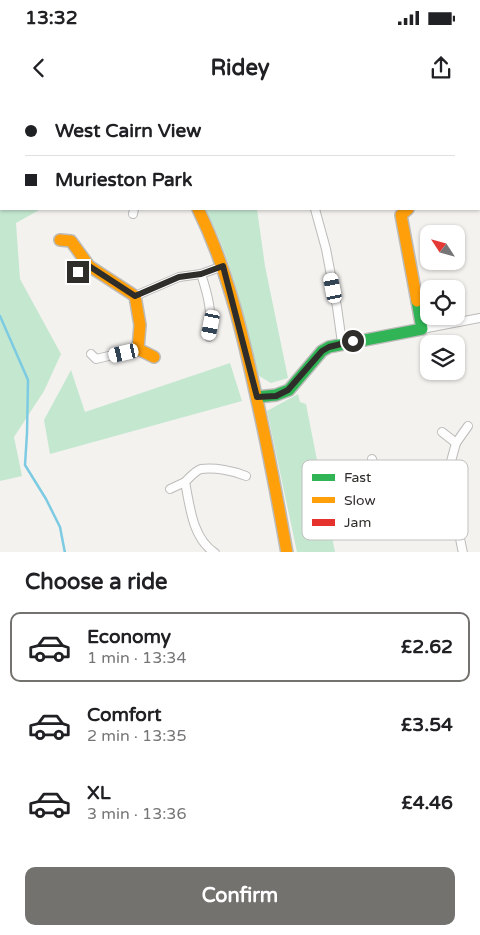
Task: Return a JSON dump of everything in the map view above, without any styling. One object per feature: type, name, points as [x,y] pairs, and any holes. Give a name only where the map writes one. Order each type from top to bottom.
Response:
[{"type":"street","points":[[198,210],[223,266],[257,397],[287,552]]},
{"type":"street","points":[[315,210],[330,269],[342,343]]},
{"type":"street","points":[[406,210],[401,215],[402,224],[422,329]]},
{"type":"street","points":[[68,238],[89,266],[135,296],[140,325],[138,350]]},
{"type":"street","points":[[78,272],[89,266]]},
{"type":"street","points":[[135,296],[179,277],[201,274],[223,266]]},
{"type":"street","points":[[201,274],[210,301],[211,325],[209,336]]},
{"type":"street","points":[[257,397],[276,396],[288,390],[322,351],[342,343],[480,318]]},
{"type":"street","points":[[211,325],[220,326]]},
{"type":"street","points":[[95,359],[138,350],[154,357]]},
{"type":"street","points":[[451,460],[456,443],[468,426]]},
{"type":"street","points":[[442,432],[456,443]]},
{"type":"street","points":[[170,489],[186,482],[190,476],[200,469],[239,469],[246,476]]},
{"type":"street","points":[[186,482],[192,519],[200,539],[215,552]]},
{"type":"green space","points":[[0,210],[39,210],[16,223],[20,279],[61,354],[44,391],[14,437],[22,476],[0,481]]},
{"type":"green space","points":[[206,210],[257,210],[265,266],[288,378],[271,383],[259,376],[243,312],[215,229]]},
{"type":"green space","points":[[230,363],[242,401],[50,454],[44,420],[71,370],[85,412]]},
{"type":"green space","points":[[298,394],[300,402],[306,404],[317,460],[302,460],[302,540],[333,540],[335,552],[297,552],[267,411]]},
{"type":"waterway","points":[[0,316],[28,380],[25,465],[46,499],[60,527],[65,552]]},
{"type":"traffic: fast","points":[[257,397],[276,395],[289,390],[322,351],[329,347],[422,329],[417,301]]},
{"type":"traffic: slow","points":[[198,210],[224,272],[243,338],[267,446],[287,552]]},
{"type":"traffic: slow","points":[[407,210],[401,215],[417,301]]},
{"type":"traffic: slow","points":[[60,240],[71,241],[89,266],[135,296],[140,325],[138,349],[154,357]]},
{"type":"route","points":[[78,272],[89,266],[135,296],[179,277],[201,274],[223,266],[257,397],[276,396],[288,390],[322,351],[329,347],[353,341]]}]
